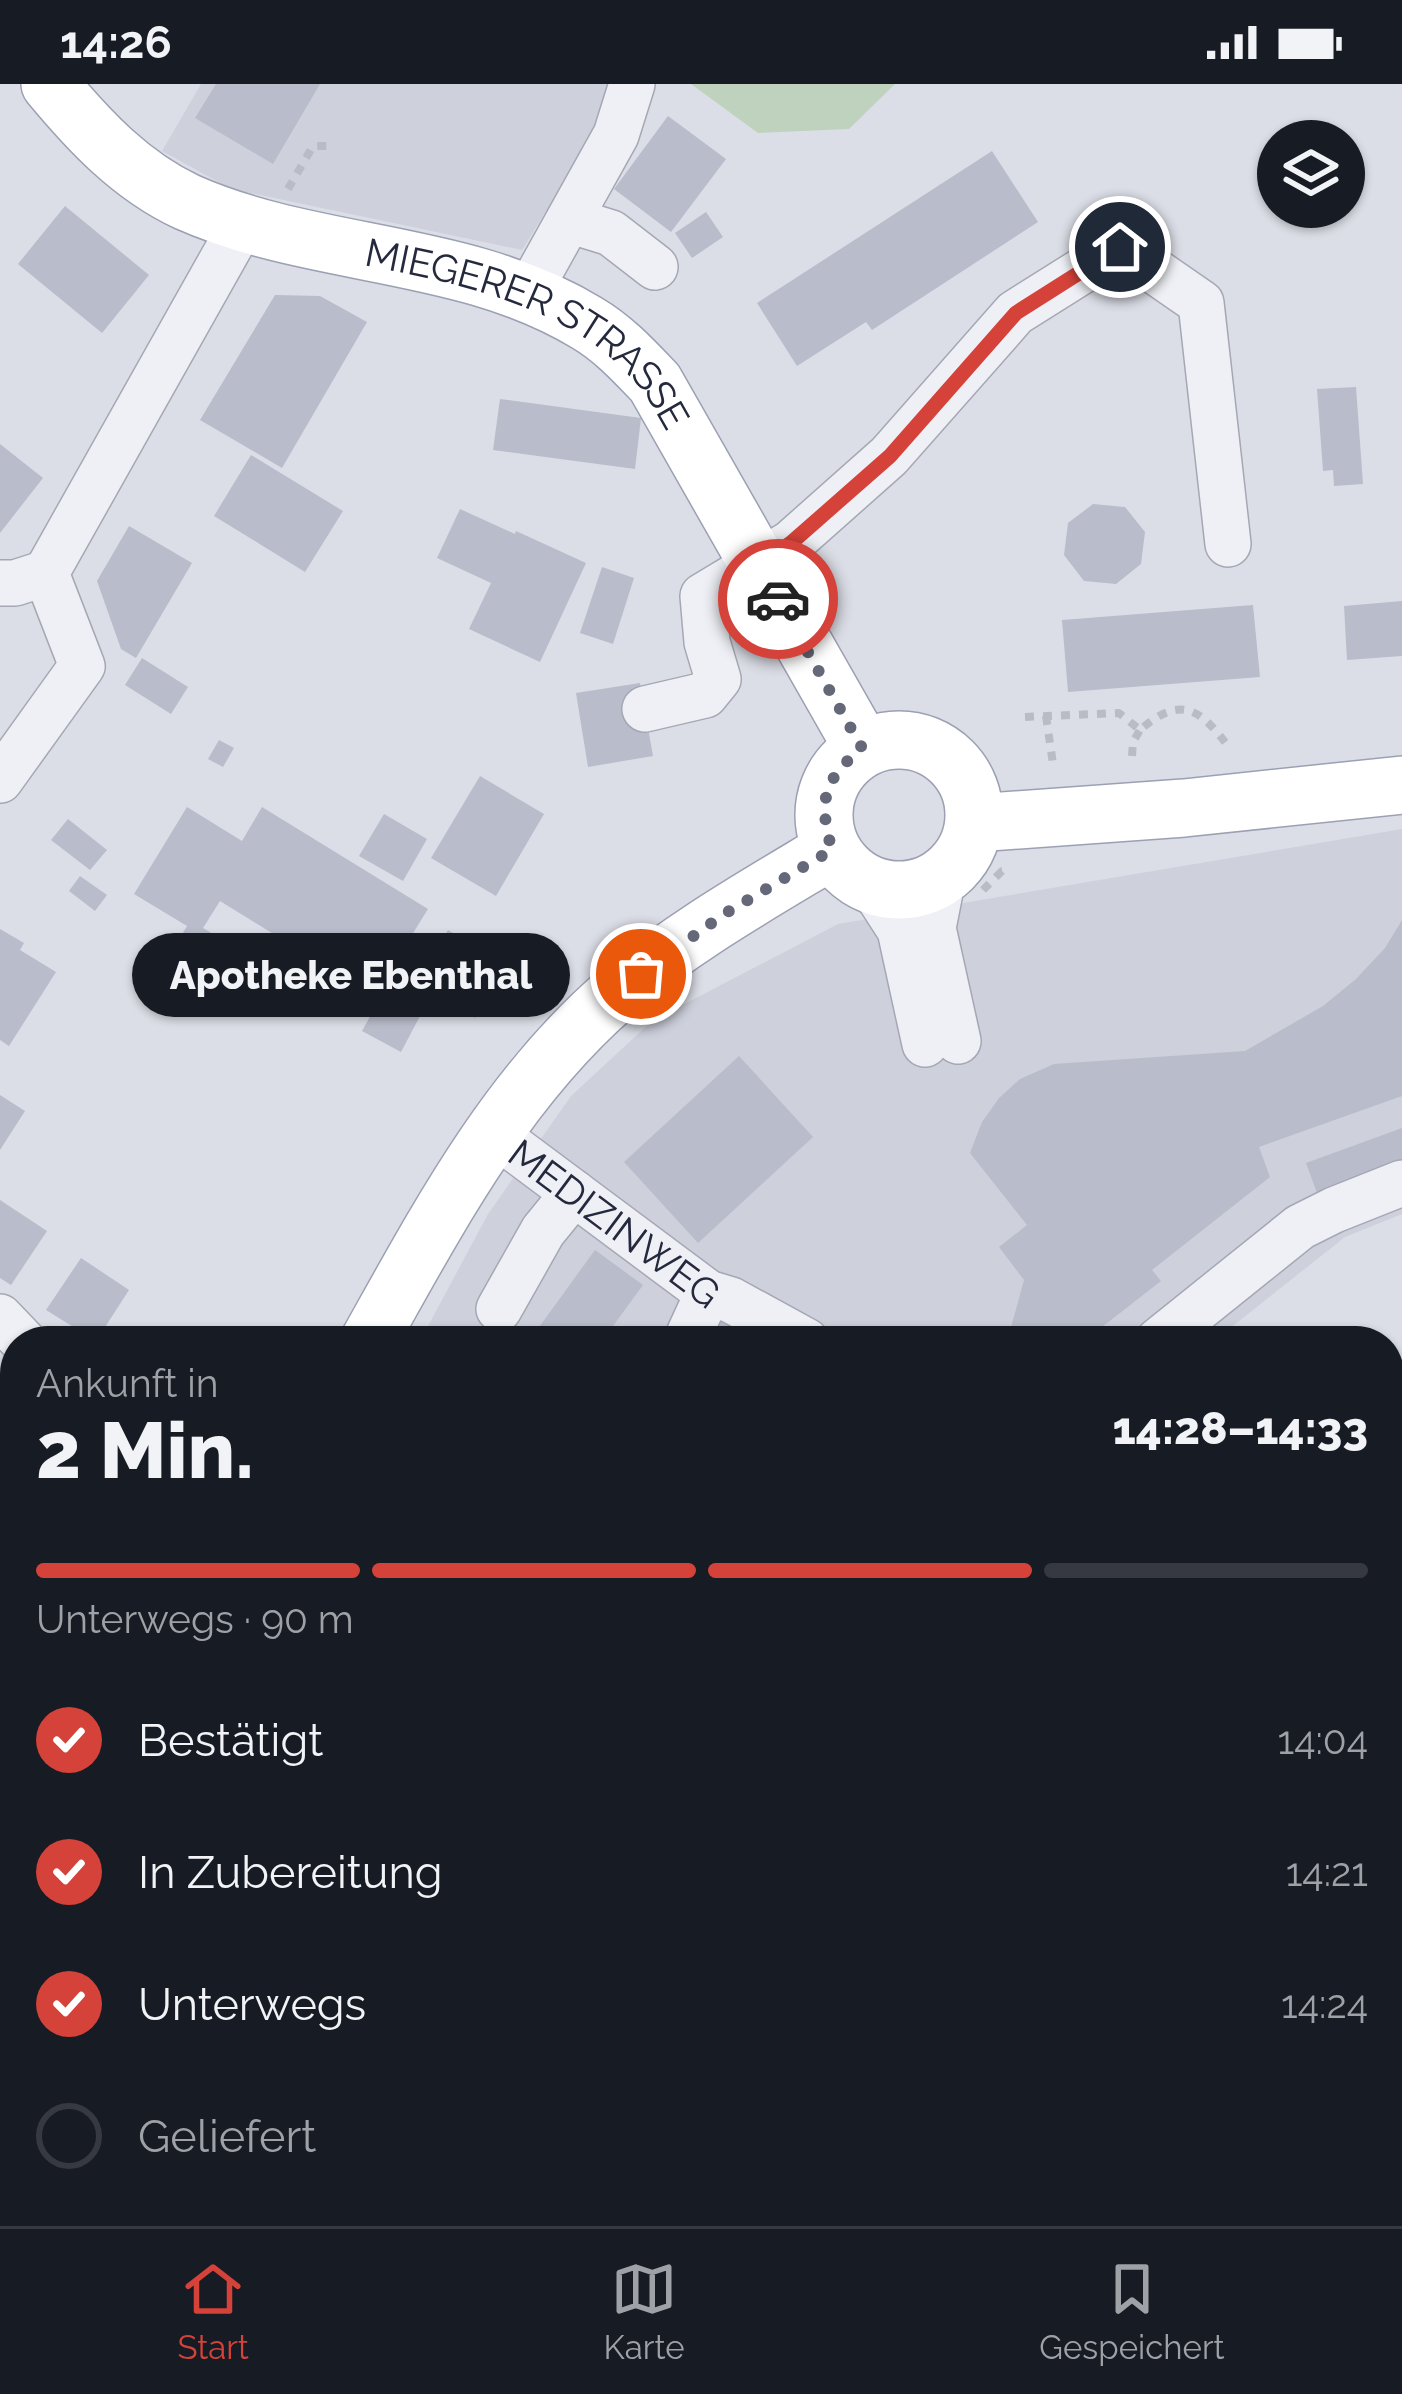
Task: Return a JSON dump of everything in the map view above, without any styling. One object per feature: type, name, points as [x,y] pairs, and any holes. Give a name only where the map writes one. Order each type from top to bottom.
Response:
[{"type":"main road","name":"MIEGERER STRASSE","points":[[50,84],[90,132],[136,170],[186,201],[264,208],[474,274],[528,293],[589,324],[623,350],[655,383],[862,748]]},
{"type":"main road","points":[[894,738],[927,744],[955,762],[972,790],[975,823],[965,853],[938,902],[926,886],[889,890],[852,867],[824,822],[826,793],[840,766],[862,748],[894,738]]},
{"type":"main road","points":[[975,823],[1402,785]]},
{"type":"main road","points":[[377,1326],[493,1132],[551,1059],[615,994],[724,914],[852,867]]},
{"type":"street","points":[[528,293],[616,135],[632,84]]},
{"type":"street","points":[[0,583],[46,573],[264,208]]},
{"type":"street","points":[[569,220],[611,233],[655,267]]},
{"type":"street","points":[[645,709],[705,694],[718,680],[707,642],[703,596],[791,543],[890,456],[1016,313],[1120,247],[1201,303],[1228,544]]},
{"type":"street","points":[[0,780],[82,666],[46,573]]},
{"type":"street","points":[[852,867],[900,930],[942,1042],[938,902]]},
{"type":"street","name":"MEDIZINWEG","points":[[493,1132],[708,1293],[779,1326]]},
{"type":"street","points":[[1177,1326],[1300,1227],[1402,1183]]},
{"type":"street","points":[[499,1309],[543,1231],[574,1193]]},
{"type":"street","points":[[693,1326],[708,1293]]},
{"type":"path","points":[[264,208],[313,146],[332,146]]},
{"type":"path","points":[[1132,756],[1140,730],[1170,709],[1190,710],[1212,723],[1230,749]]},
{"type":"path","points":[[1025,717],[1118,713],[1140,730]]},
{"type":"path","points":[[1046,716],[1053,764]]},
{"type":"path","points":[[938,902],[972,902],[1001,871],[1024,867]]},
{"type":"shaded area","points":[[201,84],[610,84],[597,129],[522,250],[231,189],[162,151]]},
{"type":"shaded area","points":[[1402,829],[1402,1214],[1345,1237],[1233,1326],[428,1326],[488,1214],[571,1096],[652,1021],[838,924]]},
{"type":"green space","points":[[691,84],[895,84],[849,129],[758,133]]},
{"type":"building","points":[[216,84],[320,84],[273,164],[195,118]]},
{"type":"building","points":[[668,116],[726,159],[671,232],[614,189]]},
{"type":"building","points":[[992,151],[1038,222],[872,330],[866,322],[797,366],[757,303]]},
{"type":"building","points":[[65,206],[149,275],[102,333],[18,264]]},
{"type":"building","points":[[706,212],[723,237],[692,258],[675,233]]},
{"type":"building","points":[[275,295],[320,296],[367,322],[282,468],[200,420]]},
{"type":"building","points":[[1356,387],[1363,484],[1334,486],[1333,470],[1323,471],[1317,389]]},
{"type":"building","points":[[500,399],[641,418],[635,469],[493,450]]},
{"type":"building","points":[[0,444],[43,478],[0,533]]},
{"type":"building","points":[[251,455],[343,511],[305,572],[214,516]]},
{"type":"building","points":[[1093,504],[1125,507],[1145,532],[1141,564],[1116,584],[1084,581],[1064,555],[1068,523]]},
{"type":"building","points":[[460,509],[586,563],[540,662],[469,629],[491,583],[437,558]]},
{"type":"building","points":[[129,526],[192,563],[136,658],[121,649],[97,581]]},
{"type":"building","points":[[602,567],[634,578],[613,644],[580,633]]},
{"type":"building","points":[[1402,601],[1402,656],[1347,660],[1344,606]]},
{"type":"building","points":[[1253,605],[1260,677],[1068,692],[1062,620]]},
{"type":"building","points":[[142,658],[188,687],[171,714],[125,685]]},
{"type":"building","points":[[640,683],[653,756],[588,767],[576,693]]},
{"type":"building","points":[[219,740],[234,748],[223,767],[208,759]]},
{"type":"building","points":[[480,776],[544,814],[496,896],[431,858]]},
{"type":"building","points":[[187,807],[242,841],[262,807],[428,909],[374,996],[220,901],[203,928],[271,968],[250,1002],[170,955],[187,926],[134,894]]},
{"type":"building","points":[[384,814],[427,839],[403,881],[359,856]]},
{"type":"building","points":[[68,819],[107,850],[90,870],[51,840]]},
{"type":"building","points":[[80,876],[107,895],[95,911],[69,891]]},
{"type":"building","points":[[1402,920],[1402,1096],[1259,1147],[1270,1177],[1152,1270],[1161,1281],[1103,1326],[1011,1326],[1024,1280],[999,1247],[1027,1225],[970,1153],[982,1122],[999,1098],[1020,1079],[1054,1064],[1245,1051],[1323,1006],[1385,948]]},
{"type":"building","points":[[0,929],[24,943],[20,950],[56,972],[9,1046],[0,1040]]},
{"type":"building","points":[[448,930],[507,966],[475,1018],[417,982]]},
{"type":"building","points":[[382,995],[420,1016],[401,1052],[362,1031]]},
{"type":"building","points":[[739,1056],[813,1137],[698,1243],[624,1162]]},
{"type":"building","points":[[0,1095],[25,1111],[0,1150]]},
{"type":"building","points":[[1402,1128],[1402,1162],[1317,1193],[1306,1163]]},
{"type":"building","points":[[0,1200],[47,1231],[11,1285],[0,1278]]},
{"type":"building","points":[[595,1250],[643,1285],[613,1326],[540,1326]]},
{"type":"building","points":[[81,1258],[129,1290],[106,1326],[72,1326],[46,1310]]},
{"type":"way so far","points":[[641,974],[724,914],[832,850],[824,822],[826,793],[840,766],[862,748],[778,599]]},
{"type":"place","name":"Apotheke Ebenthal","points":[[641,974]]},
{"type":"route","points":[[778,599],[759,565],[890,456],[1016,313],[1120,247]]}]
